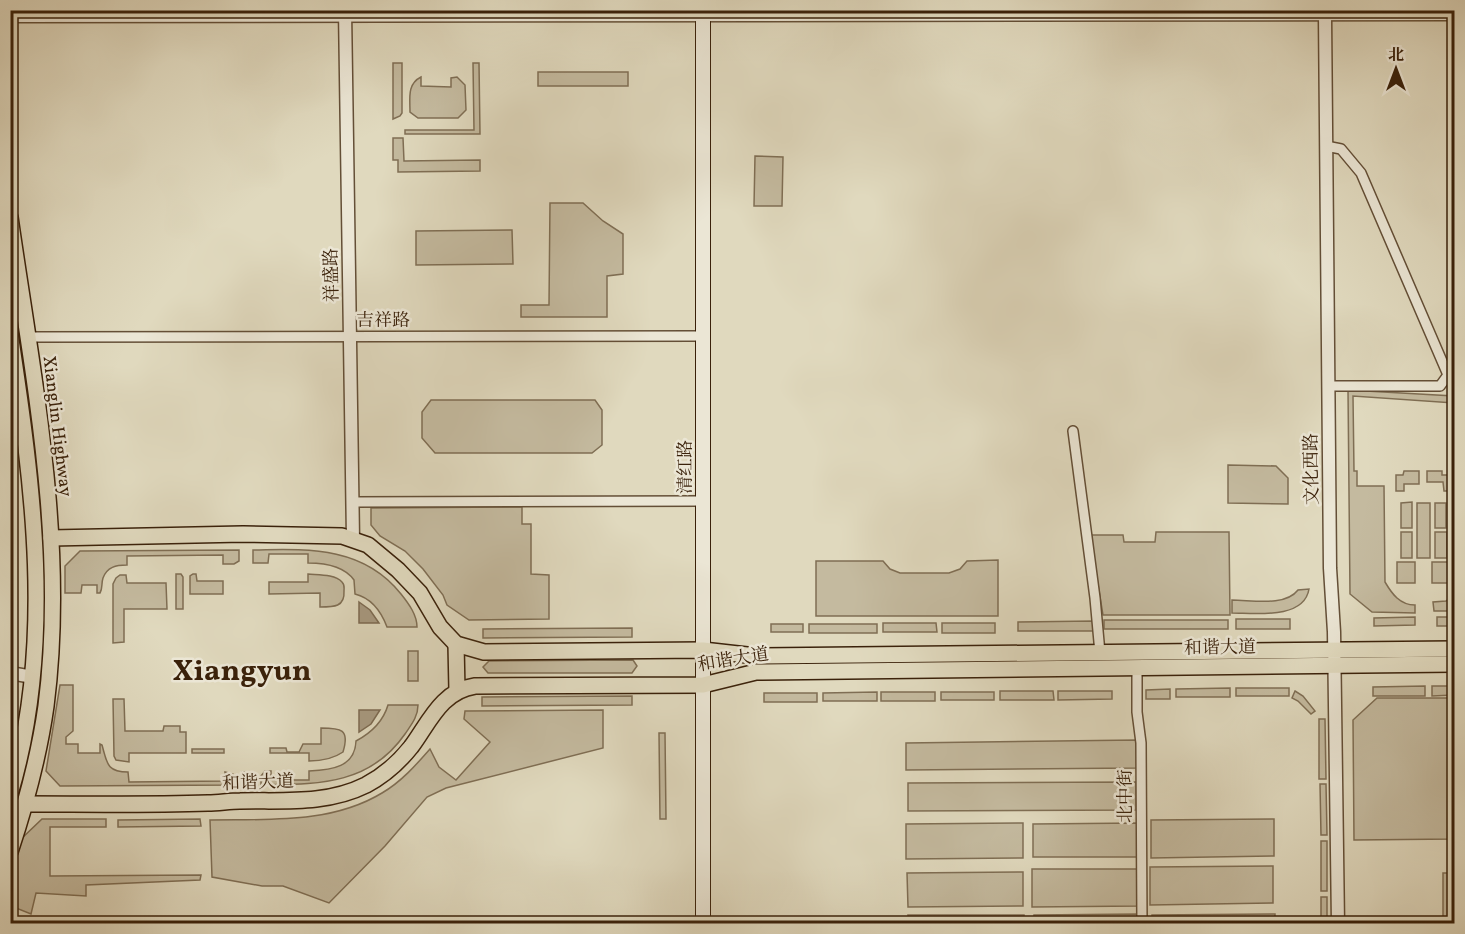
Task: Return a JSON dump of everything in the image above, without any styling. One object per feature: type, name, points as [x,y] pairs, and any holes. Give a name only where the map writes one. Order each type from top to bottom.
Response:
[{"type":"main road","name":"清红路","points":[[703,13],[703,924]]},
{"type":"main road","name":"Xianglin Highway","points":[[10,217],[42,440],[51,538],[52,608],[49,675],[42,731],[15,799]]},
{"type":"main road","name":"Xianglin Highway","points":[[10,333],[29,470],[35,539],[36,608],[33,676],[15,799],[10,852]]},
{"type":"main road","points":[[11,338],[27,337]]},
{"type":"main road","points":[[51,538],[321,534],[353,539],[368,545],[407,578],[420,593],[440,627],[456,644],[457,691]]},
{"type":"main road","name":"和谐大道","points":[[456,644],[484,652],[703,650],[756,656],[1100,653],[1335,658],[1455,664]]},
{"type":"main road","name":"和谐大道","points":[[15,799],[211,803],[317,800],[336,796],[368,784],[393,765],[412,745],[436,710],[457,691],[475,686],[703,685],[756,672],[1137,668],[1335,658],[1455,649]]},
{"type":"street","points":[[10,16],[345,13],[1455,14]]},
{"type":"street","name":"祥盛路","points":[[345,13],[353,539]]},
{"type":"street","name":"文化西路","points":[[1325,15],[1330,568],[1335,658],[1338,924]]},
{"type":"street","points":[[1326,146],[1341,149],[1361,173],[1448,375],[1440,386],[1328,386]]},
{"type":"street","name":"吉祥路","points":[[27,337],[703,336]]},
{"type":"street","points":[[1073,431],[1100,653]]},
{"type":"street","points":[[353,502],[703,501]]},
{"type":"street","name":"北中街","points":[[1137,668],[1137,712],[1141,743],[1142,924]]},
{"type":"street","points":[[10,673],[33,676]]},
{"type":"shaded area","points":[[393,63],[402,63],[402,113],[393,119]]},
{"type":"shaded area","points":[[473,63],[479,63],[480,134],[405,134],[405,130],[474,130]]},
{"type":"shaded area","points":[[538,72],[628,72],[628,86],[538,86]]},
{"type":"shaded area","points":[[421,77],[421,86],[451,87],[451,78],[457,77],[465,85],[466,110],[458,118],[418,118],[410,112],[410,97],[413,83]]},
{"type":"shaded area","points":[[393,138],[403,138],[404,161],[480,160],[480,171],[398,172],[398,160],[393,160]]},
{"type":"shaded area","points":[[755,156],[783,157],[782,206],[754,206]]},
{"type":"shaded area","points":[[550,203],[583,203],[603,221],[623,234],[623,274],[607,276],[607,317],[521,317],[521,305],[549,305]]},
{"type":"shaded area","points":[[512,230],[513,264],[416,265],[416,231]]},
{"type":"shaded area","points":[[1348,390],[1454,396],[1454,403],[1353,396],[1354,471],[1357,471],[1357,486],[1384,486],[1385,582],[1401,601],[1415,605],[1415,613],[1372,612],[1350,594]]},
{"type":"shaded area","points":[[431,400],[595,400],[602,410],[602,445],[592,453],[435,453],[422,438],[422,412]]},
{"type":"shaded area","points":[[1228,465],[1276,466],[1288,478],[1288,504],[1228,503]]},
{"type":"shaded area","points":[[1404,471],[1419,471],[1419,484],[1404,484],[1404,491],[1396,491],[1396,475],[1403,475]]},
{"type":"shaded area","points":[[1427,471],[1442,471],[1442,475],[1451,475],[1451,491],[1444,491],[1443,482],[1427,482]]},
{"type":"shaded area","points":[[1412,502],[1412,528],[1401,528],[1401,503]]},
{"type":"shaded area","points":[[1417,503],[1430,503],[1430,558],[1417,558]]},
{"type":"shaded area","points":[[1435,503],[1446,503],[1446,528],[1435,528]]},
{"type":"shaded area","points":[[522,507],[522,524],[531,524],[531,574],[549,575],[549,619],[469,620],[447,605],[443,595],[423,569],[405,551],[380,536],[371,525],[371,508]]},
{"type":"shaded area","points":[[1156,532],[1229,532],[1230,615],[1103,615],[1090,535],[1123,535],[1124,542],[1155,542]]},
{"type":"shaded area","points":[[1401,532],[1412,532],[1412,558],[1401,558]]},
{"type":"shaded area","points":[[1435,532],[1447,532],[1447,558],[1435,558]]},
{"type":"shaded area","points":[[10,549],[15,590],[11,686],[10,686]]},
{"type":"shaded area","points":[[239,550],[239,561],[234,564],[223,564],[223,555],[127,556],[127,565],[112,567],[107,571],[102,580],[100,593],[97,593],[97,585],[82,585],[81,593],[65,593],[65,566],[80,551]]},
{"type":"shaded area","points":[[253,550],[314,551],[352,559],[370,567],[386,578],[401,594],[414,614],[417,627],[387,627],[375,606],[355,594],[354,580],[340,568],[308,563],[308,554],[269,554],[268,563],[253,563]]},
{"type":"shaded area","points":[[998,560],[998,616],[816,616],[816,561],[883,561],[890,569],[900,573],[949,573],[960,569],[967,561]]},
{"type":"shaded area","points":[[1397,562],[1415,562],[1415,583],[1397,583]]},
{"type":"shaded area","points":[[1432,562],[1450,562],[1450,583],[1432,583]]},
{"type":"shaded area","points":[[176,574],[181,574],[183,577],[183,609],[176,609]]},
{"type":"shaded area","points":[[196,574],[197,581],[223,581],[223,594],[190,594],[190,576]]},
{"type":"shaded area","points":[[308,574],[339,579],[344,586],[341,603],[320,607],[320,593],[269,594],[269,582],[308,582]]},
{"type":"shaded area","points":[[120,575],[126,575],[127,583],[166,583],[167,609],[124,609],[124,642],[113,643],[113,584]]},
{"type":"shaded area","points":[[1309,589],[1305,599],[1298,606],[1288,610],[1265,614],[1232,613],[1232,600],[1277,601],[1285,599],[1298,590]]},
{"type":"shaded area","points":[[1454,596],[1454,611],[1434,611],[1433,602],[1446,601]]},
{"type":"shaded area","points":[[359,602],[370,610],[379,623],[359,623]]},
{"type":"shaded area","points":[[1415,617],[1415,625],[1374,626],[1374,618]]},
{"type":"shaded area","points":[[1437,617],[1454,617],[1454,626],[1437,626]]},
{"type":"shaded area","points":[[1236,619],[1290,619],[1290,629],[1236,629]]},
{"type":"shaded area","points":[[1104,620],[1228,620],[1228,629],[1104,629]]},
{"type":"shaded area","points":[[1094,621],[1094,631],[1018,631],[1018,622]]},
{"type":"shaded area","points":[[883,623],[936,623],[937,632],[883,632]]},
{"type":"shaded area","points":[[942,623],[995,623],[995,633],[942,633]]},
{"type":"shaded area","points":[[771,624],[803,624],[803,632],[771,632]]},
{"type":"shaded area","points":[[809,624],[877,624],[877,633],[809,633]]},
{"type":"shaded area","points":[[632,628],[632,637],[483,638],[483,629]]},
{"type":"shaded area","points":[[408,651],[418,651],[418,681],[408,681]]},
{"type":"shaded area","points":[[633,660],[637,666],[632,673],[488,673],[483,667],[489,661]]},
{"type":"shaded area","points":[[60,685],[73,685],[73,731],[66,737],[66,744],[78,744],[78,753],[100,753],[100,744],[102,745],[111,768],[128,772],[129,782],[225,781],[225,772],[233,774],[234,785],[60,786],[46,771]]},
{"type":"shaded area","points":[[1425,686],[1425,696],[1373,696],[1373,687]]},
{"type":"shaded area","points":[[1432,686],[1454,686],[1454,695],[1432,696]]},
{"type":"shaded area","points":[[1230,688],[1230,697],[1176,697],[1176,689]]},
{"type":"shaded area","points":[[1236,688],[1289,688],[1289,696],[1236,696]]},
{"type":"shaded area","points":[[1170,689],[1170,699],[1146,699],[1146,690]]},
{"type":"shaded area","points":[[1000,691],[1053,691],[1054,700],[1000,700]]},
{"type":"shaded area","points":[[1058,691],[1112,691],[1112,699],[1058,700]]},
{"type":"shaded area","points":[[1295,691],[1303,696],[1315,711],[1311,714],[1292,698]]},
{"type":"shaded area","points":[[877,692],[877,701],[823,701],[823,693]]},
{"type":"shaded area","points":[[881,692],[935,692],[935,701],[881,701]]},
{"type":"shaded area","points":[[941,692],[994,692],[994,700],[941,700]]},
{"type":"shaded area","points":[[764,693],[817,693],[817,702],[764,702]]},
{"type":"shaded area","points":[[632,696],[632,705],[482,706],[482,697]]},
{"type":"shaded area","points":[[1377,698],[1454,698],[1454,839],[1354,840],[1353,720]]},
{"type":"shaded area","points":[[113,699],[124,699],[125,731],[163,731],[164,726],[180,726],[180,732],[186,732],[186,753],[129,753],[129,762],[116,760],[114,756]]},
{"type":"shaded area","points":[[388,705],[418,705],[418,709],[414,721],[405,734],[391,751],[375,764],[340,779],[302,784],[261,785],[261,776],[265,771],[271,771],[271,780],[309,780],[309,771],[326,770],[347,762],[355,750],[356,741],[376,726]]},
{"type":"shaded area","points":[[359,710],[380,710],[371,724],[359,732]]},
{"type":"shaded area","points":[[603,710],[603,748],[446,788],[427,797],[385,846],[329,903],[283,886],[262,886],[212,877],[210,820],[299,818],[342,810],[389,789],[408,773],[430,749],[439,767],[456,780],[490,742],[464,719],[465,711]]},
{"type":"shaded area","points":[[1319,719],[1325,719],[1326,779],[1319,779]]},
{"type":"shaded area","points":[[321,728],[342,731],[345,739],[343,752],[318,761],[309,761],[309,753],[270,753],[270,748],[286,748],[287,752],[299,752],[303,744],[321,744]]},
{"type":"shaded area","points":[[659,733],[665,733],[666,819],[660,819]]},
{"type":"shaded area","points":[[1137,740],[1137,768],[906,770],[906,743]]},
{"type":"shaded area","points":[[192,749],[224,749],[224,753],[192,753]]},
{"type":"shaded area","points":[[242,772],[254,772],[254,785],[242,785]]},
{"type":"shaded area","points":[[1136,782],[1136,810],[908,811],[908,783]]},
{"type":"shaded area","points":[[1320,784],[1326,784],[1327,835],[1321,835]]},
{"type":"shaded area","points":[[42,819],[106,819],[106,827],[50,827],[50,876],[201,875],[200,880],[86,885],[86,896],[36,893],[31,914],[11,906],[10,863],[19,841]]},
{"type":"shaded area","points":[[200,819],[201,826],[118,827],[118,820]]},
{"type":"shaded area","points":[[1274,819],[1274,856],[1151,858],[1151,820]]},
{"type":"shaded area","points":[[1023,823],[1023,858],[906,859],[906,824]]},
{"type":"shaded area","points":[[1139,823],[1139,857],[1033,857],[1033,824]]},
{"type":"shaded area","points":[[1321,841],[1327,841],[1327,891],[1321,891]]},
{"type":"shaded area","points":[[1273,866],[1273,903],[1150,905],[1150,867]]},
{"type":"shaded area","points":[[1032,869],[1139,869],[1139,906],[1032,907]]},
{"type":"shaded area","points":[[1023,872],[1023,906],[908,907],[907,873]]},
{"type":"shaded area","points":[[1443,873],[1454,873],[1454,923],[1443,923]]},
{"type":"shaded area","points":[[1321,897],[1327,897],[1327,923],[1321,923]]},
{"type":"shaded area","points":[[1140,914],[1140,923],[1034,923],[1034,915]]},
{"type":"shaded area","points":[[1275,914],[1275,923],[1152,923],[1152,915]]},
{"type":"shaded area","points":[[908,915],[1024,915],[1024,923],[909,923]]},
{"type":"shaded area","points":[[53,919],[88,920],[88,923],[54,923]]},
{"type":"district","name":"Xiangyun","points":[[242,670]]}]
